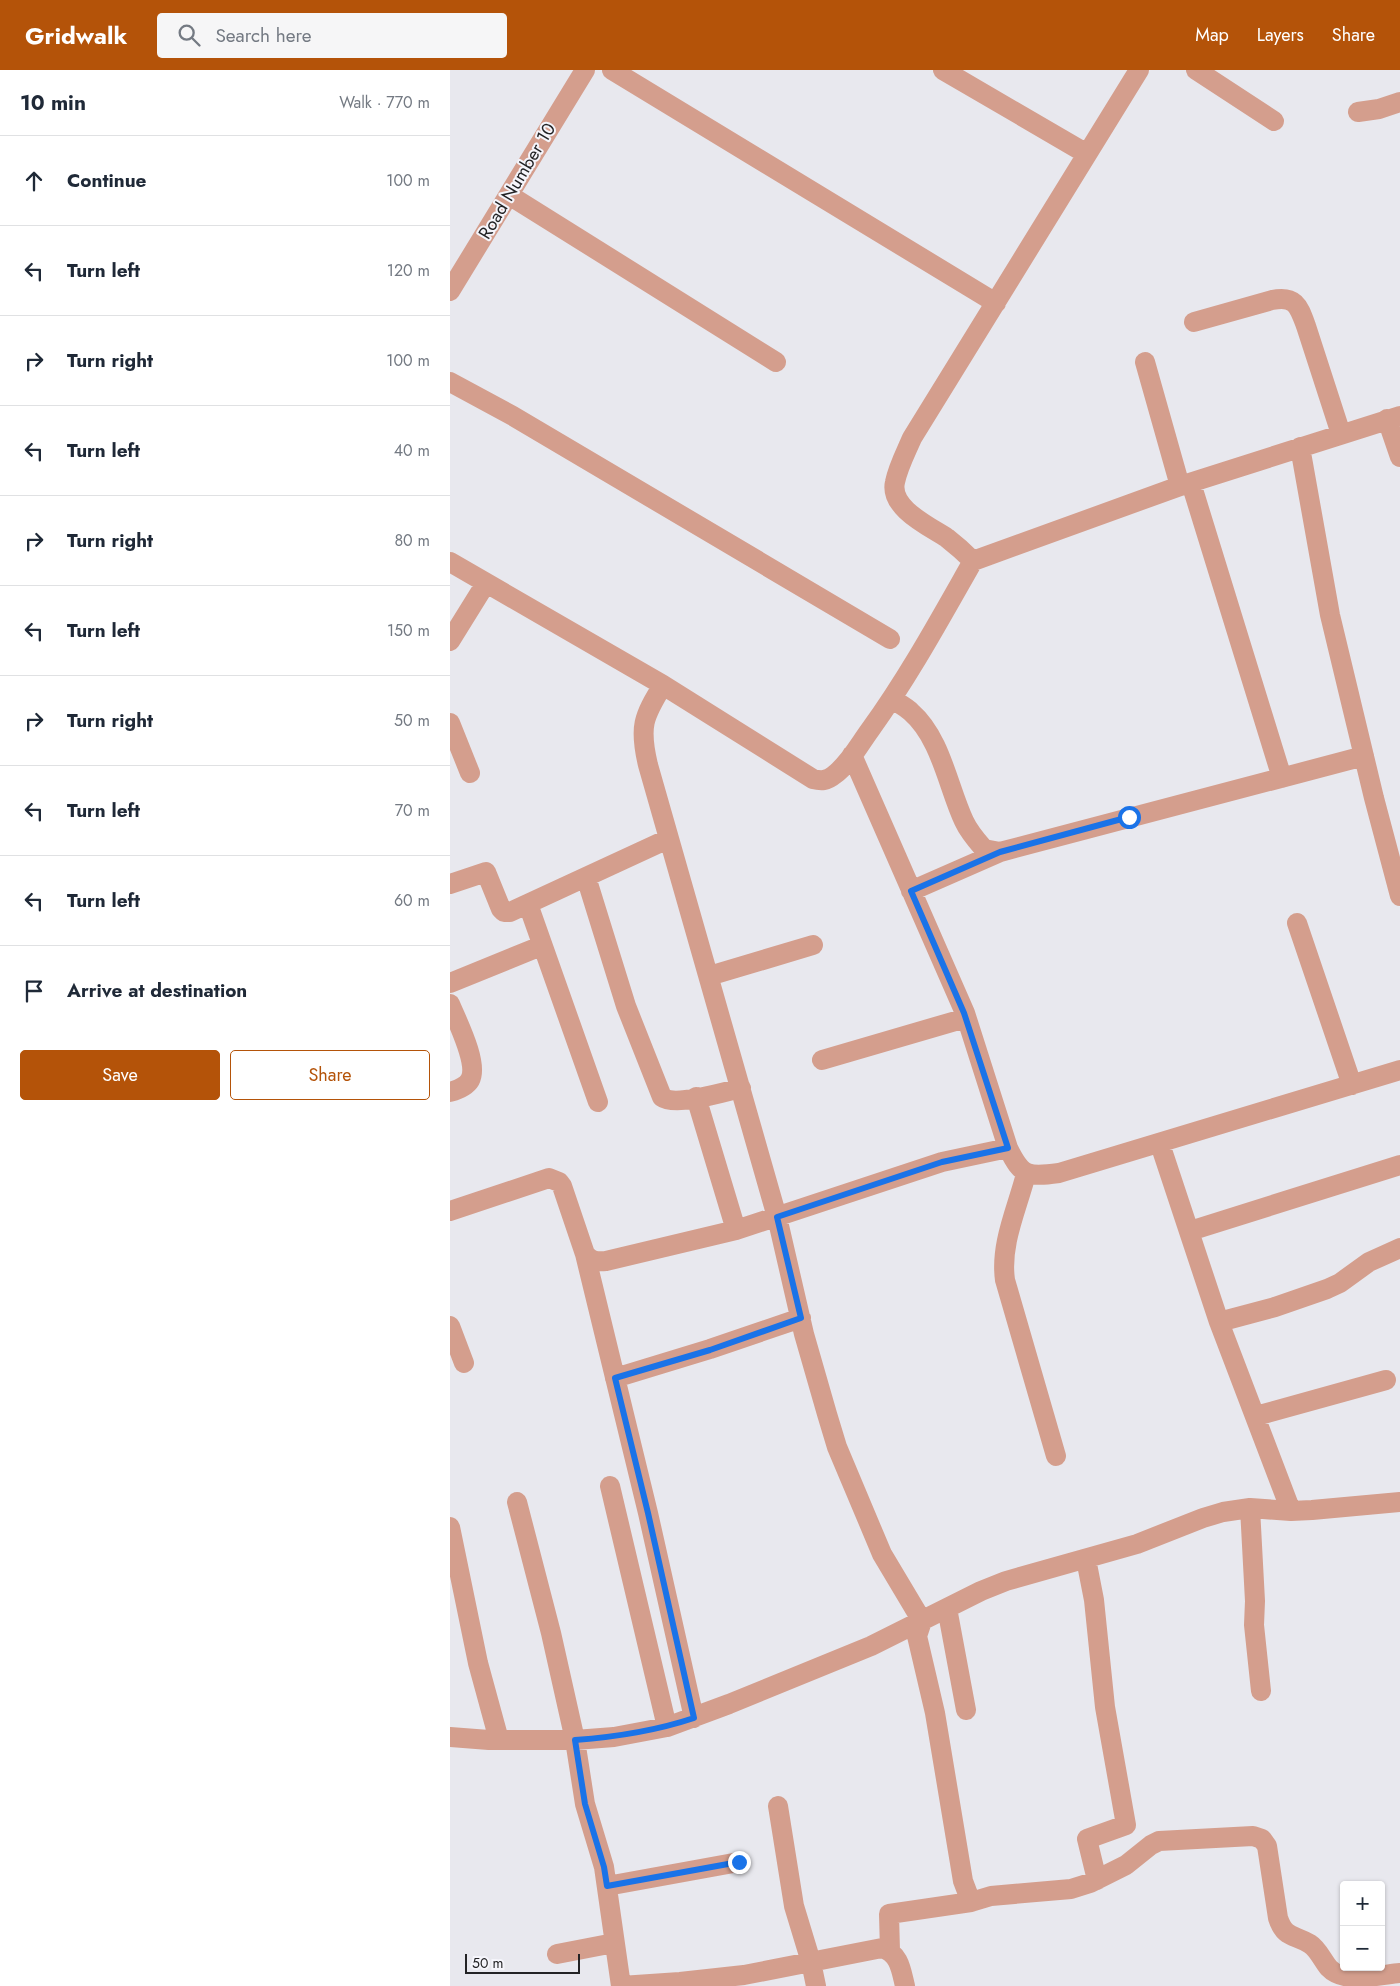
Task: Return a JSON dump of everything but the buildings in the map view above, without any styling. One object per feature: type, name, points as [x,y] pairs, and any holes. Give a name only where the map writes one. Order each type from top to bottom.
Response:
[{"type":"street","name":"Road Number 10","points":[[450,291],[585,70]]},
{"type":"street","points":[[612,70],[996,303]]},
{"type":"street","points":[[943,70],[1087,154]]},
{"type":"street","points":[[973,561],[946,538],[911,515],[897,499],[894,483],[912,438],[1139,70]]},
{"type":"street","points":[[1196,70],[1274,121]]},
{"type":"street","points":[[1358,112],[1379,109],[1400,102]]},
{"type":"street","points":[[509,195],[776,362]]},
{"type":"street","points":[[1194,322],[1272,300],[1283,298],[1294,301],[1306,326],[1341,434]]},
{"type":"street","points":[[1146,362],[1282,778]]},
{"type":"street","points":[[450,382],[513,416],[890,639]]},
{"type":"street","points":[[450,562],[663,685],[813,779],[820,781],[828,779],[839,770],[892,699],[916,662],[973,561],[1185,484],[1394,417],[1400,457]]},
{"type":"street","points":[[1300,447],[1330,615],[1400,896]]},
{"type":"street","points":[[450,641],[486,583]]},
{"type":"street","points":[[663,685],[651,705],[643,724],[642,741],[777,1217],[816,1378],[837,1447],[882,1554],[922,1622]]},
{"type":"street","points":[[892,699],[911,712],[921,723],[936,748],[964,822],[974,837],[984,850],[1000,852]]},
{"type":"street","points":[[450,723],[470,773]]},
{"type":"street","points":[[852,755],[966,1018],[1008,1148],[1015,1164],[1026,1174],[1040,1176],[1059,1173],[1400,1070]]},
{"type":"street","points":[[911,891],[1000,852],[1364,756]]},
{"type":"street","points":[[450,884],[486,872],[504,912],[528,904],[668,838]]},
{"type":"street","points":[[586,877],[626,1006],[659,1091],[666,1100],[696,1097],[741,1088]]},
{"type":"street","points":[[528,904],[541,946],[598,1102]]},
{"type":"street","points":[[1297,923],[1352,1085]]},
{"type":"street","points":[[709,976],[813,945]]},
{"type":"street","points":[[450,983],[541,946]]},
{"type":"street","points":[[450,1004],[470,1054],[473,1072],[469,1081],[461,1088],[450,1092]]},
{"type":"street","points":[[822,1060],[966,1018]]},
{"type":"street","points":[[696,1097],[736,1230]]},
{"type":"street","points":[[1160,1144],[1219,1322],[1291,1511]]},
{"type":"street","points":[[584,1254],[597,1262],[606,1262],[736,1230],[942,1162],[1008,1148]]},
{"type":"street","points":[[1190,1231],[1400,1165]]},
{"type":"street","points":[[1026,1174],[1004,1251],[1003,1265],[1005,1280],[1056,1456]]},
{"type":"street","points":[[450,1211],[549,1178],[559,1182],[562,1186],[584,1254],[615,1378],[648,1513],[694,1718]]},
{"type":"street","points":[[1219,1322],[1275,1307],[1327,1289],[1340,1283],[1368,1262],[1400,1248]]},
{"type":"street","points":[[615,1378],[710,1350],[801,1318]]},
{"type":"street","points":[[450,1326],[464,1363]]},
{"type":"street","points":[[1256,1416],[1386,1380]]},
{"type":"street","points":[[610,1486],[667,1727]]},
{"type":"street","points":[[517,1502],[551,1633],[575,1740],[585,1804],[604,1867],[621,1986],[728,1977],[811,1962],[872,1948],[890,1950],[895,1955],[906,1986]]},
{"type":"street","points":[[450,1738],[575,1740],[614,1737],[667,1727],[694,1718],[870,1646],[1006,1581],[1137,1544],[1202,1518],[1223,1512],[1250,1508],[1291,1511],[1400,1502]]},
{"type":"street","points":[[1250,1508],[1255,1601],[1254,1625],[1261,1691]]},
{"type":"street","points":[[450,1527],[478,1663],[499,1740]]},
{"type":"street","points":[[1086,1559],[1095,1609],[1105,1708],[1126,1825],[1087,1839],[1097,1880]]},
{"type":"street","points":[[947,1608],[966,1710]]},
{"type":"street","points":[[922,1622],[917,1636],[935,1713],[963,1881],[971,1902]]},
{"type":"street","points":[[778,1806],[794,1906],[811,1962],[816,1986]]},
{"type":"street","points":[[890,1950],[889,1914],[971,1902],[991,1896],[1071,1889],[1097,1880],[1126,1865],[1159,1841],[1253,1836],[1262,1839],[1267,1846],[1278,1918],[1281,1927],[1288,1934],[1311,1944],[1329,1968],[1344,1978],[1400,1973]]},
{"type":"street","points":[[607,1886],[739,1862]]},
{"type":"street","points":[[557,1954],[614,1943]]},
{"type":"route","points":[[739,1862],[607,1886],[604,1867],[588,1818],[575,1740],[614,1737],[647,1731],[694,1718],[648,1513],[615,1378],[710,1350],[801,1318],[777,1217],[942,1162],[975,1153],[1008,1148],[964,1013],[911,891],[1000,852],[1129,817]]}]
